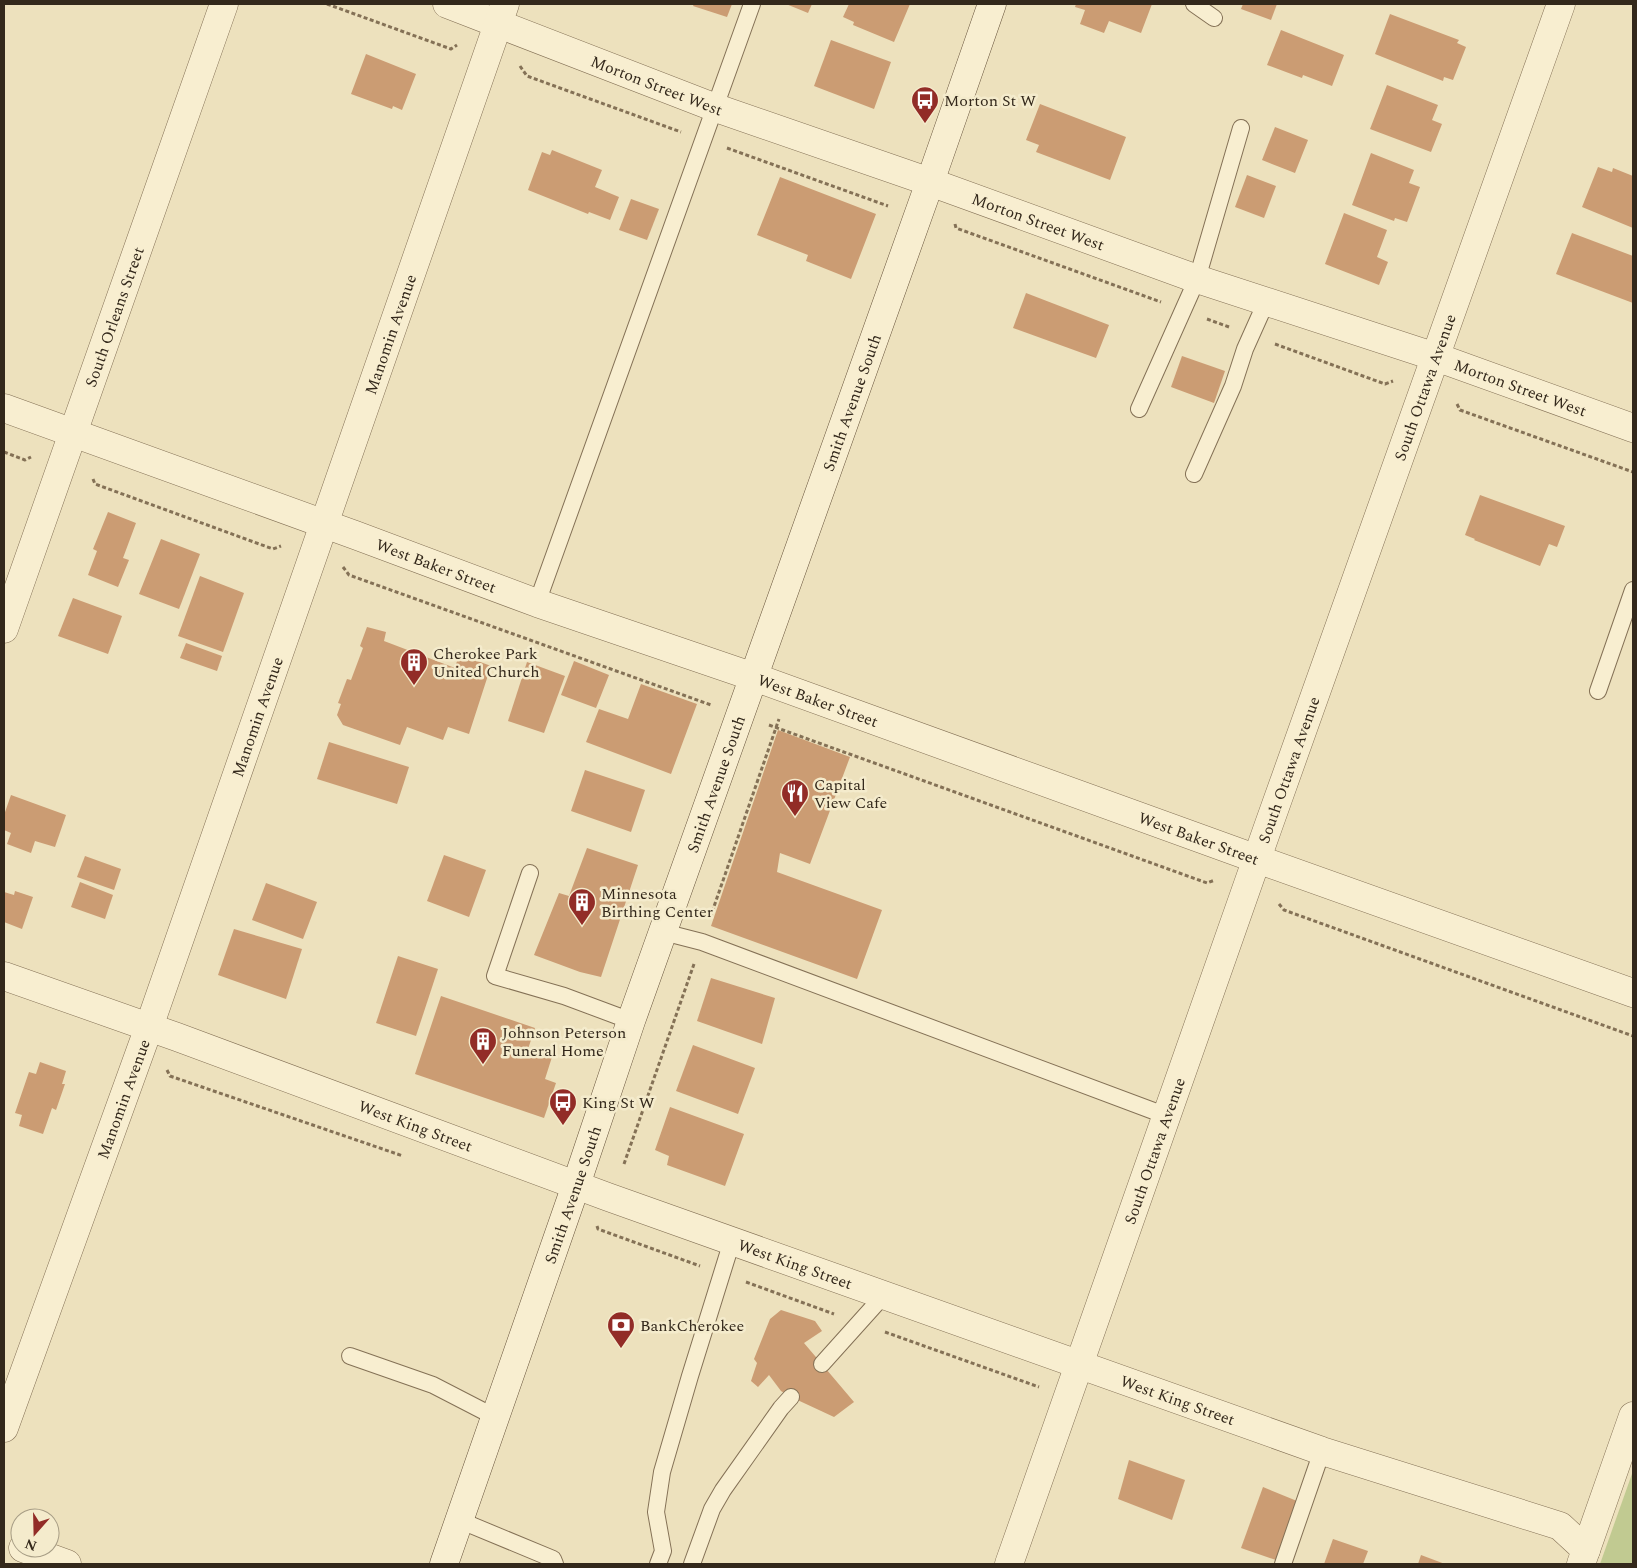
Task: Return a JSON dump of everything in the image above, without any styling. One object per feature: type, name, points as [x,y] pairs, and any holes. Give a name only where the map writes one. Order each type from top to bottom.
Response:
[{"type":"street","name":"South Orleans Street","points":[[4,629],[224,4]]},
{"type":"street","name":"Morton Street West","points":[[447,4],[502,13],[716,108],[930,182],[1197,279],[1436,356],[1633,428]]},
{"type":"street","name":"Smith Avenue South","points":[[444,1564],[576,1185],[631,1020],[992,4]]},
{"type":"street","name":"South Ottawa Avenue","points":[[1009,1564],[1561,4]]},
{"type":"street","name":"Manomin Avenue","points":[[4,1428],[150,1027],[502,13]]},
{"type":"street","name":"West Baker Street","points":[[4,408],[324,523],[537,603],[754,677],[1633,993]]},
{"type":"street","name":"West King Street","points":[[4,976],[150,1027],[576,1185],[1322,1451],[1560,1526],[1583,1557]]},
{"type":"street","points":[[1583,1557],[1633,1416]]},
{"type":"street","points":[[50,1558],[67,1564]]},
{"type":"lane","points":[[537,603],[752,4]]},
{"type":"lane","points":[[1194,4],[1214,18]]},
{"type":"lane","points":[[1139,409],[1197,279],[1241,128]]},
{"type":"lane","points":[[1194,474],[1266,302]]},
{"type":"lane","points":[[1598,691],[1633,590]]},
{"type":"lane","points":[[530,873],[495,976],[564,996],[631,1020]]},
{"type":"lane","points":[[663,932],[702,942],[1166,1116]]},
{"type":"lane","points":[[658,1564],[663,1550],[656,1512],[662,1472],[732,1241]]},
{"type":"lane","points":[[822,1364],[884,1295]]},
{"type":"lane","points":[[350,1356],[433,1384],[495,1417]]},
{"type":"lane","points":[[692,1564],[712,1510],[723,1490],[781,1408],[791,1397]]},
{"type":"lane","points":[[1283,1564],[1322,1451]]},
{"type":"lane","points":[[459,1520],[553,1559],[555,1564]]},
{"type":"path","points":[[327,4],[451,49],[457,45]]},
{"type":"path","points":[[1457,404],[1460,410],[1633,472]]},
{"type":"path","points":[[4,452],[25,460],[33,456]]},
{"type":"path","points":[[92,478],[95,484],[273,549],[281,546]]},
{"type":"path","points":[[343,567],[349,575],[718,708]]},
{"type":"path","points":[[764,723],[1207,883],[1215,880]]},
{"type":"path","points":[[1279,904],[1284,910],[1633,1036]]},
{"type":"path","points":[[167,1068],[170,1076],[406,1157]]},
{"type":"path","points":[[596,1224],[598,1230],[1039,1387]]},
{"type":"green space","points":[[1633,1471],[1633,1564],[1600,1564]]},
{"type":"building","points":[[694,4],[732,4],[727,17],[693,6]]},
{"type":"building","points":[[786,4],[812,4],[808,13]]},
{"type":"building","points":[[849,4],[910,4],[894,42],[853,25],[854,22],[843,17]]},
{"type":"building","points":[[1076,4],[1152,4],[1141,33],[1109,21],[1104,33],[1080,24],[1085,10],[1075,7]]},
{"type":"building","points":[[1243,4],[1277,4],[1271,20],[1241,9]]},
{"type":"building","points":[[1390,14],[1459,40],[1457,43],[1466,47],[1453,80],[1444,77],[1443,81],[1375,54]]},
{"type":"building","points":[[1281,30],[1344,55],[1332,86],[1303,75],[1302,78],[1267,65]]},
{"type":"building","points":[[831,40],[891,62],[874,109],[814,86]]},
{"type":"building","points":[[366,54],[416,74],[402,110],[393,106],[392,109],[351,94]]},
{"type":"building","points":[[1387,85],[1438,105],[1432,120],[1442,124],[1431,152],[1370,129]]},
{"type":"building","points":[[1040,104],[1126,137],[1110,180],[1036,152],[1039,145],[1026,140]]},
{"type":"building","points":[[1275,127],[1308,140],[1295,173],[1262,160]]},
{"type":"building","points":[[552,150],[602,170],[595,187],[619,197],[610,220],[589,212],[588,214],[528,190],[542,152],[550,155]]},
{"type":"building","points":[[1371,153],[1414,170],[1409,183],[1420,187],[1407,222],[1395,218],[1394,221],[1352,205]]},
{"type":"building","points":[[1598,167],[1612,172],[1613,168],[1633,176],[1633,228],[1582,207]]},
{"type":"building","points":[[1247,175],[1276,186],[1264,218],[1235,207]]},
{"type":"building","points":[[780,177],[876,214],[851,279],[806,261],[808,255],[757,235]]},
{"type":"building","points":[[631,199],[659,209],[647,240],[619,230]]},
{"type":"building","points":[[1344,213],[1387,230],[1377,257],[1388,262],[1379,285],[1325,264]]},
{"type":"building","points":[[1572,233],[1633,256],[1633,303],[1556,274]]},
{"type":"building","points":[[1026,293],[1109,325],[1096,358],[1013,328]]},
{"type":"building","points":[[1182,356],[1225,371],[1214,403],[1171,387]]},
{"type":"building","points":[[1480,495],[1565,526],[1557,547],[1549,544],[1540,566],[1465,535]]},
{"type":"building","points":[[108,512],[136,523],[123,558],[129,560],[118,587],[88,575],[97,551],[93,549]]},
{"type":"building","points":[[161,539],[200,554],[179,609],[139,594]]},
{"type":"building","points":[[200,576],[244,593],[223,652],[178,636]]},
{"type":"building","points":[[73,598],[122,616],[108,654],[58,636]]},
{"type":"building","name":"Cherokee Park United Church","points":[[367,627],[386,632],[384,641],[455,668],[459,654],[491,666],[469,734],[448,727],[443,740],[407,727],[400,745],[343,725],[337,715],[341,704],[338,703],[347,679],[351,680],[363,648],[360,646]]},
{"type":"building","points":[[186,643],[222,656],[217,671],[180,658]]},
{"type":"building","points":[[574,661],[609,675],[596,708],[561,695]]},
{"type":"building","points":[[527,662],[565,676],[544,733],[508,721]]},
{"type":"building","points":[[641,684],[697,704],[671,774],[586,742],[599,709],[628,719]]},
{"type":"building","points":[[778,730],[850,757],[810,864],[780,853],[777,872],[882,910],[857,979],[711,926]]},
{"type":"building","points":[[329,742],[409,767],[397,804],[317,779]]},
{"type":"building","points":[[585,770],[645,790],[631,832],[571,811]]},
{"type":"building","points":[[11,795],[66,815],[55,847],[35,841],[31,853],[7,844],[11,833],[4,830],[4,815]]},
{"type":"building","name":"Minnesota Birthing Center","points":[[587,848],[638,865],[601,977],[580,972],[534,955],[559,893],[569,896]]},
{"type":"building","points":[[444,855],[486,870],[469,917],[427,901]]},
{"type":"building","points":[[85,856],[121,869],[114,890],[77,877]]},
{"type":"building","points":[[80,882],[113,895],[105,919],[71,907]]},
{"type":"building","points":[[266,883],[317,902],[303,939],[252,920]]},
{"type":"building","points":[[15,891],[33,897],[22,929],[4,922],[4,892],[14,895]]},
{"type":"building","points":[[234,929],[302,949],[286,999],[218,975]]},
{"type":"building","points":[[398,956],[438,969],[416,1036],[376,1023]]},
{"type":"building","points":[[711,978],[775,998],[762,1044],[697,1021]]},
{"type":"building","name":"Johnson Peterson Funeral Home","points":[[441,996],[535,1028],[528,1049],[552,1057],[545,1079],[556,1083],[544,1118],[415,1074]]},
{"type":"building","points":[[693,1045],[755,1068],[738,1114],[676,1091]]},
{"type":"building","points":[[40,1062],[66,1071],[62,1084],[65,1084],[56,1110],[52,1108],[43,1134],[19,1126],[22,1115],[15,1113],[29,1072],[36,1074]]},
{"type":"building","points":[[670,1107],[744,1134],[725,1186],[667,1165],[669,1156],[655,1150]]},
{"type":"building","points":[[781,1310],[815,1321],[822,1331],[804,1343],[854,1402],[834,1417],[781,1391],[769,1375],[758,1387],[751,1381],[757,1363],[754,1359],[770,1319]]},
{"type":"building","points":[[1129,1460],[1185,1480],[1172,1520],[1118,1499]]},
{"type":"building","points":[[1263,1487],[1297,1501],[1276,1560],[1241,1548]]},
{"type":"building","points":[[1333,1539],[1368,1551],[1363,1564],[1324,1564]]},
{"type":"building","points":[[1421,1555],[1445,1564],[1418,1564]]},
{"type":"place","name":"Morton St W","points":[[925,124]]},
{"type":"place","name":"Cherokee Park United Church","points":[[414,686]]},
{"type":"place","name":"Capital View Cafe","points":[[795,817]]},
{"type":"place","name":"Minnesota Birthing Center","points":[[582,926]]},
{"type":"place","name":"Johnson Peterson Funeral Home","points":[[483,1065]]},
{"type":"place","name":"King St W","points":[[563,1126]]},
{"type":"place","name":"BankCherokee","points":[[621,1349]]}]
